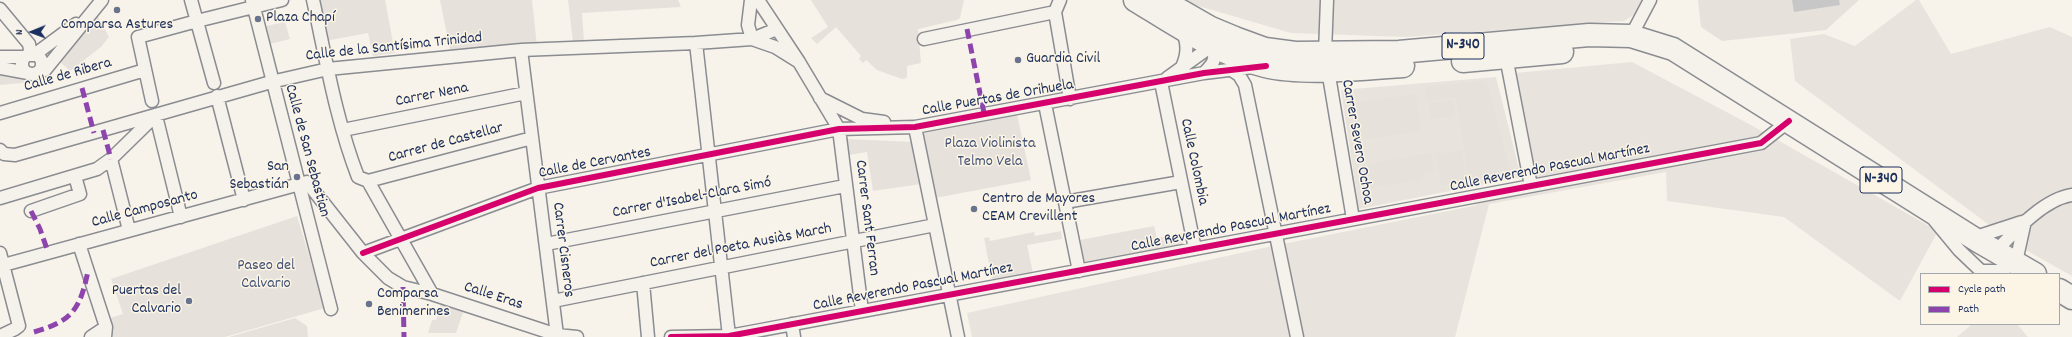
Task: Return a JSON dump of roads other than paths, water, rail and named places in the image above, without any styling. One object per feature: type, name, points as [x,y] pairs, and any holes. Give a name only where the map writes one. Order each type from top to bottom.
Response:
[{"type":"highway","name":"N-340","points":[[1134,0],[1182,29],[1212,37],[1266,57],[1295,53],[1327,62],[1397,67],[1486,59],[1517,61],[1589,50],[1629,50],[1672,57],[1710,74]]},
{"type":"highway","name":"N-340","points":[[1162,0],[1212,37]]},
{"type":"highway","name":"N-340","points":[[1327,62],[1399,52],[1589,35],[1631,36],[1673,49],[1710,74],[1789,121],[1973,238],[2033,273]]},
{"type":"highway","points":[[2060,291],[2072,298]]},
{"type":"street","points":[[0,68],[32,73],[45,70],[88,15],[102,0]]},
{"type":"street","points":[[191,0],[214,83]]},
{"type":"street","points":[[152,100],[138,37],[253,4],[282,0]]},
{"type":"street","points":[[313,0],[343,130],[358,177],[368,181],[432,294]]},
{"type":"street","points":[[751,0],[748,25],[752,39],[777,29]]},
{"type":"street","points":[[758,0],[799,62],[839,129],[862,119]]},
{"type":"street","points":[[1060,0],[1055,12],[1070,99]]},
{"type":"street","name":"Carrer Severo Ochoa","points":[[1327,0],[1327,62],[1353,219]]},
{"type":"street","points":[[1631,36],[1650,0]]},
{"type":"street","name":"Calle de San Sebastian","points":[[253,4],[271,82],[331,309]]},
{"type":"street","points":[[0,9],[29,44],[30,55]]},
{"type":"street","points":[[924,39],[1055,12]]},
{"type":"street","points":[[30,55],[88,15]]},
{"type":"street","points":[[1182,29],[1187,46],[1187,57],[1182,67]]},
{"type":"street","points":[[1204,73],[1211,66],[1216,57],[1212,37]]},
{"type":"street","name":"Calle Puertas de Orihuela","points":[[1161,82],[1182,67],[1212,37]]},
{"type":"street","name":"Calle de la Santísima Trinidad","points":[[0,150],[4,154],[15,155],[156,116],[217,96],[328,69],[521,50],[696,43],[752,39],[775,47],[799,62]]},
{"type":"street","points":[[696,43],[709,156],[717,210],[729,336]]},
{"type":"street","name":"Carrer Cisneros","points":[[521,50],[557,335]]},
{"type":"street","points":[[0,57],[30,55],[41,60],[42,66],[32,73]]},
{"type":"street","name":"Calle Puertas de Orihuela","points":[[839,129],[915,127],[984,113],[1045,104],[1230,69],[1266,57]]},
{"type":"street","points":[[1517,61],[1531,186]]},
{"type":"street","points":[[1230,69],[1239,75],[1245,85],[1297,337]]},
{"type":"street","name":"Calle de Ribera","points":[[0,113],[145,70]]},
{"type":"street","name":"Calle Colombia","points":[[1161,82],[1195,249]]},
{"type":"street","name":"Carrer Nena","points":[[343,130],[526,93]]},
{"type":"street","points":[[217,96],[244,200]]},
{"type":"street","name":"Calle Puertas de Orihuela","points":[[820,98],[862,119],[915,127]]},
{"type":"street","points":[[1045,104],[1079,270]]},
{"type":"street","points":[[0,198],[97,169],[111,159],[156,116]]},
{"type":"street","points":[[156,116],[180,217]]},
{"type":"street","name":"Calle Reverendo Pascual Martínez","points":[[671,337],[729,336],[1761,143],[1789,121]]},
{"type":"street","points":[[915,127],[936,226],[948,295],[958,337]]},
{"type":"street","name":"Calle de Cervantes","points":[[363,253],[538,188],[709,156],[839,129]]},
{"type":"street","name":"Carrer Sant Ferran","points":[[839,129],[862,311]]},
{"type":"street","name":"Carrer de Castellar","points":[[368,181],[532,138]]},
{"type":"street","points":[[111,159],[129,230]]},
{"type":"street","points":[[31,211],[80,194],[75,176]]},
{"type":"street","name":"Calle Eras","points":[[298,185],[307,182],[363,253],[388,278],[403,287],[432,294],[557,335]]},
{"type":"street","points":[[1065,202],[1181,182]]},
{"type":"street","name":"Calle Camposanto","points":[[1,261],[79,244],[298,185]]},
{"type":"street","name":"Carrer d'Isabel-Clara Simó","points":[[546,244],[845,186]]},
{"type":"street","points":[[1996,251],[2025,221],[2063,196],[2072,195]]},
{"type":"street","points":[[1912,200],[1937,223],[1959,250],[1981,271],[2001,271],[2016,262],[2025,221]]},
{"type":"street","points":[[1973,238],[2025,221]]},
{"type":"street","name":"Carrer del Poeta Ausiàs March","points":[[553,301],[936,226]]},
{"type":"street","points":[[79,244],[106,332],[91,337]]},
{"type":"street","points":[[0,336],[18,326],[1,261]]},
{"type":"street","points":[[643,283],[648,337]]},
{"type":"street","points":[[792,324],[794,337]]},
{"type":"street","points":[[557,335],[577,337]]},
{"type":"place","name":"Comparsa Astures","points":[[117,10]]},
{"type":"place","name":"Plaza Chapí","points":[[258,19]]},
{"type":"place","name":"Guardia Civil","points":[[1018,60]]},
{"type":"place","name":"San Sebastián","points":[[297,177]]},
{"type":"place","name":"Centro de Mayores CEAM Crevillent","points":[[974,209]]},
{"type":"place","name":"Puertas del Calvario","points":[[189,301]]},
{"type":"place","name":"Comparsa Benimerines","points":[[369,304]]},
{"type":"park label","name":"Plaza Violinista Telmo Vela","points":[[990,154]]},
{"type":"park label","name":"Paseo del Calvario","points":[[266,276]]}]
